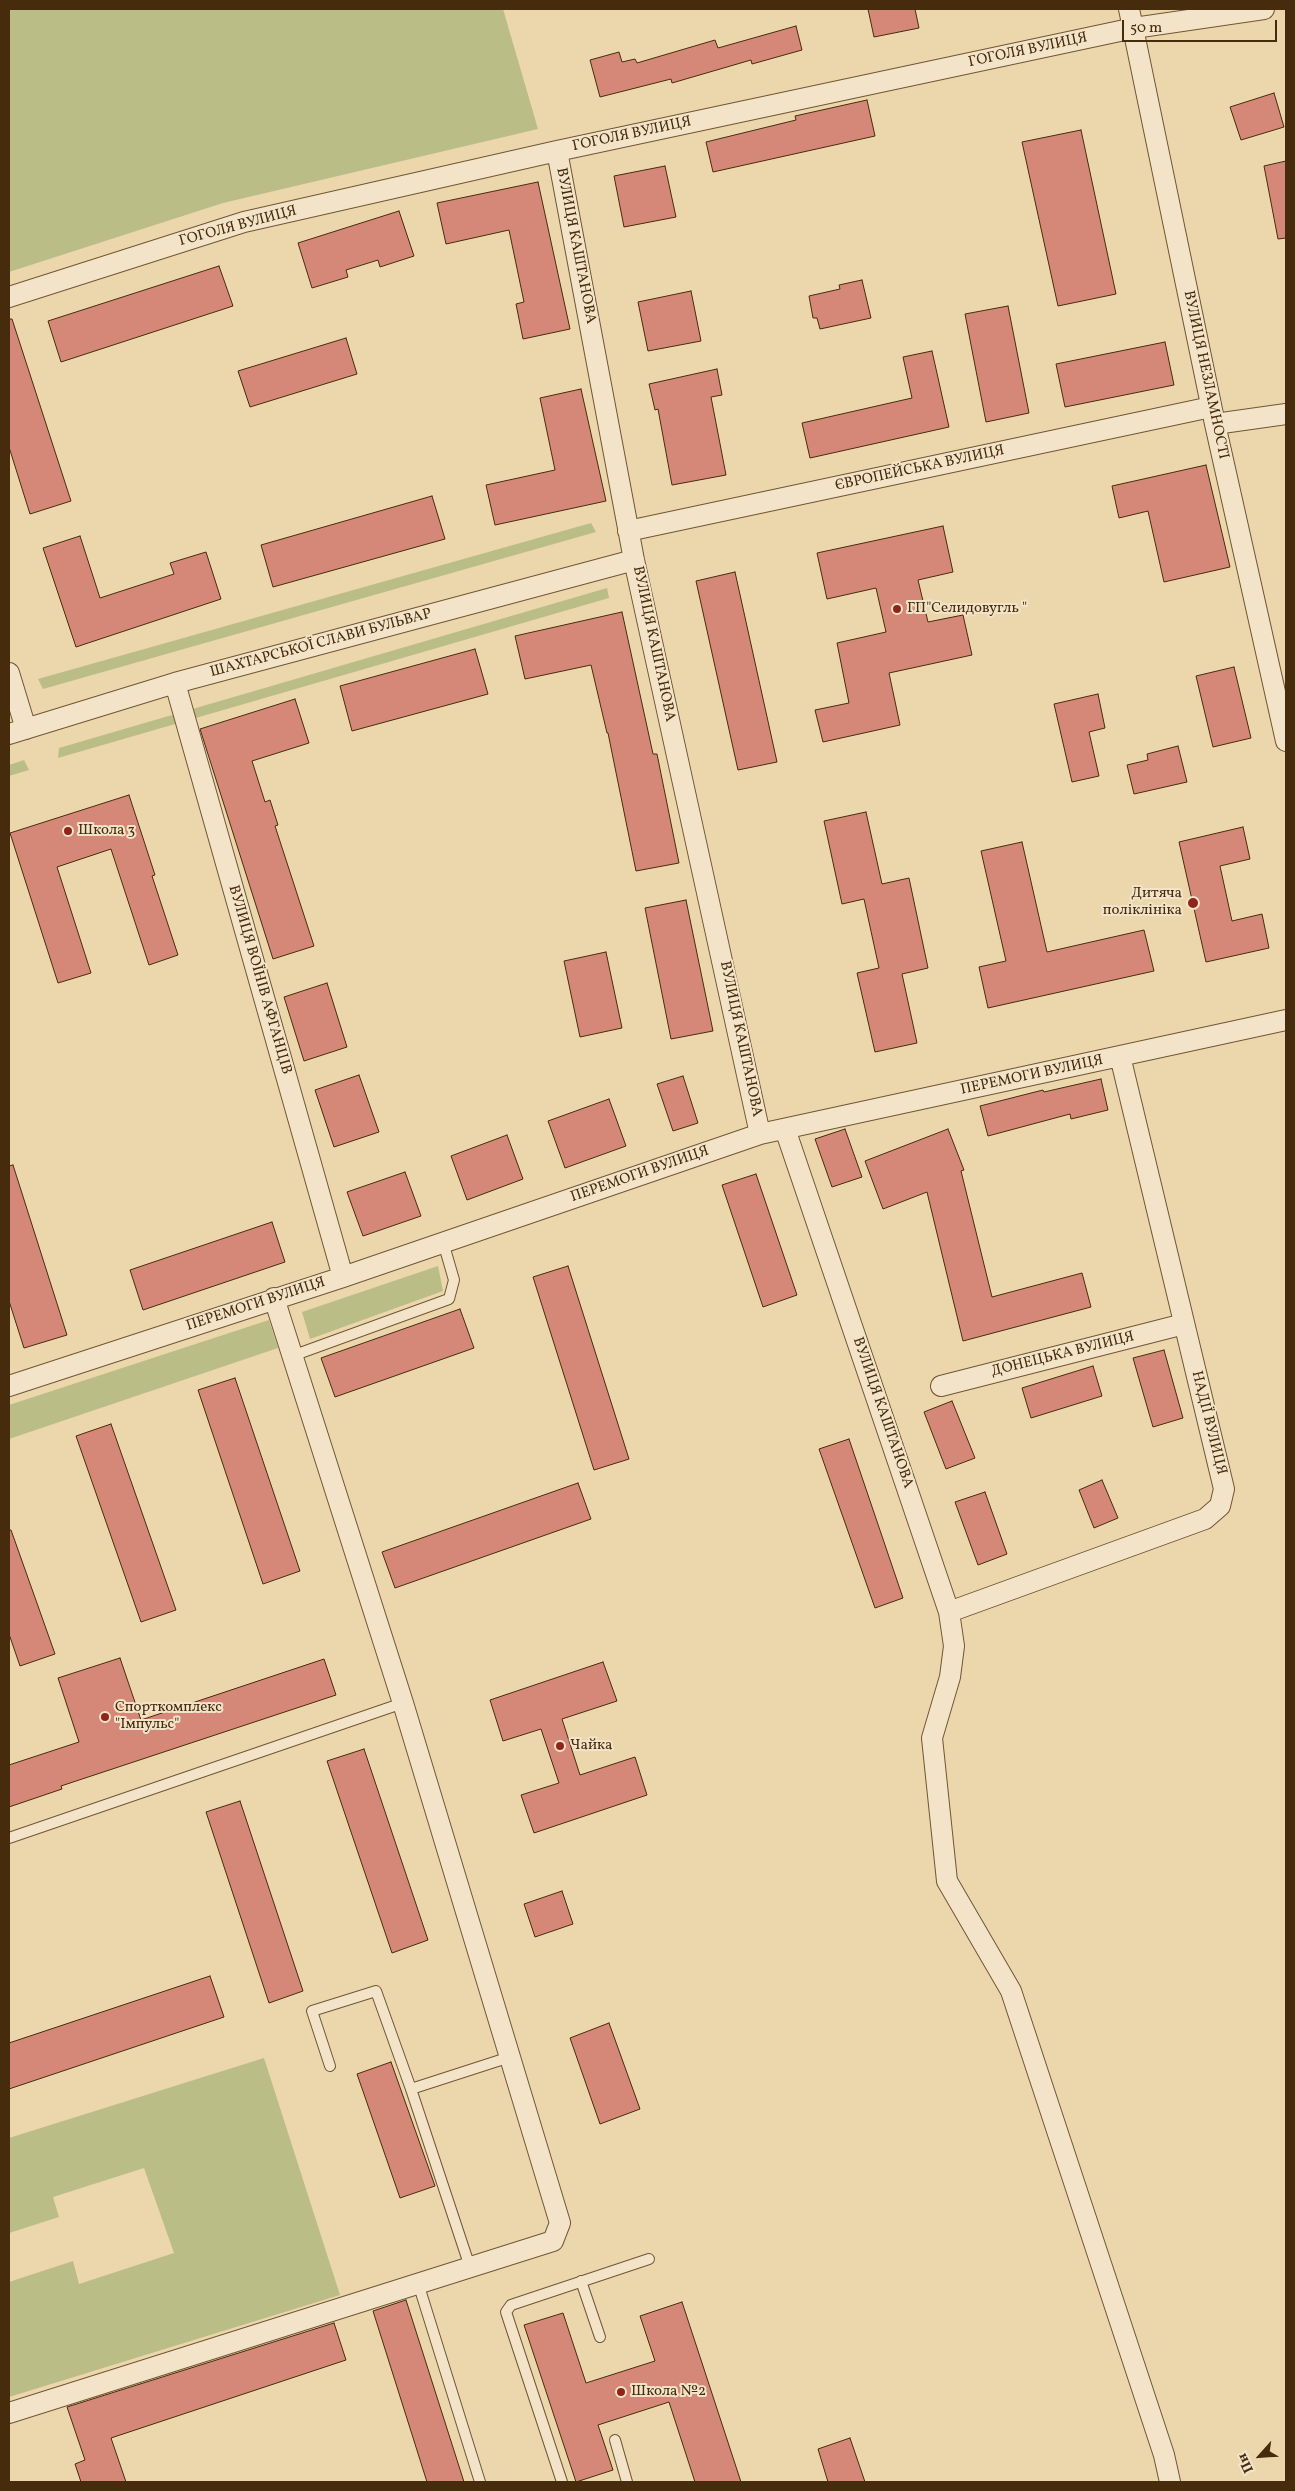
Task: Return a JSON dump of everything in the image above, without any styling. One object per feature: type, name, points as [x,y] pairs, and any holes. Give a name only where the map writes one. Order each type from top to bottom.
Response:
[{"type":"street","name":"ВУЛИЦЯ НЕЗЛАМНОСТІ","points":[[1130,9],[1213,416],[1286,741]]},
{"type":"street","name":"ГОГОЛЯ ВУЛИЦЯ","points":[[9,297],[244,222],[557,151],[1134,28],[1264,9]]},
{"type":"street","name":"ВУЛИЦЯ КАШТАНОВА","points":[[557,151],[628,531],[760,1134]]},
{"type":"street","name":"ЄВРОПЕЙСЬКА ВУЛИЦЯ","points":[[628,531],[1213,416],[1286,414]]},
{"type":"street","name":"ШАХТАРСЬКОЇ СЛАВИ БУЛЬВАР","points":[[17,731],[175,683],[634,560]]},
{"type":"street","points":[[9,673],[17,731]]},
{"type":"street","name":"ВУЛИЦЯ ВОЇНІВ АФГАНЦІВ","points":[[175,683],[343,1277]]},
{"type":"street","name":"ПЕРЕМОГИ ВУЛИЦЯ","points":[[9,1386],[343,1277],[760,1134],[1286,1020]]},
{"type":"street","name":"НАДІЇ ВУЛИЦЯ","points":[[950,1612],[1206,1519],[1220,1506],[1224,1489],[1120,1056]]},
{"type":"street","name":"ВУЛИЦЯ КАШТАНОВА","points":[[786,1129],[950,1612],[954,1646],[950,1677],[932,1738],[947,1882],[1011,1991],[1164,2455],[1170,2482]]},
{"type":"street","points":[[9,2413],[552,2241],[560,2223],[403,1704],[274,1298]]},
{"type":"street","name":"ДОНЕЦЬКА ВУЛИЦЯ","points":[[941,1386],[1184,1324]]},
{"type":"lane","points":[[292,1356],[449,1299],[454,1280],[443,1242]]},
{"type":"lane","points":[[9,1838],[403,1704]]},
{"type":"lane","points":[[330,2066],[312,2011],[376,1992],[470,2267]]},
{"type":"lane","points":[[410,2089],[510,2056]]},
{"type":"lane","points":[[562,2482],[506,2312],[511,2305],[649,2259]]},
{"type":"lane","points":[[582,2281],[600,2337]]},
{"type":"lane","points":[[418,2283],[480,2482]]},
{"type":"lane","points":[[615,2440],[627,2482]]},
{"type":"green space","points":[[9,9],[503,9],[538,129],[223,203],[9,272]]},
{"type":"green space","points":[[591,523],[596,532],[43,689],[38,679]]},
{"type":"green space","points":[[607,588],[609,598],[58,758],[59,748]]},
{"type":"green space","points":[[24,760],[29,770],[9,776],[9,765]]},
{"type":"green space","points":[[438,1266],[443,1291],[310,1339],[302,1312]]},
{"type":"green space","points":[[269,1320],[278,1348],[9,1439],[9,1405]]},
{"type":"green space","points":[[264,2058],[340,2295],[9,2397],[9,2282],[73,2261],[79,2284],[174,2253],[144,2168],[53,2197],[59,2217],[9,2233],[9,2138]]},
{"type":"building","points":[[868,9],[915,9],[919,28],[874,37]]},
{"type":"building","points":[[796,26],[802,50],[752,64],[751,60],[672,83],[671,79],[600,97],[590,60],[619,52],[622,62],[635,59],[637,63],[715,40],[718,48]]},
{"type":"building","points":[[1274,93],[1284,127],[1241,140],[1230,107]]},
{"type":"building","points":[[867,100],[875,136],[713,172],[706,142],[796,120],[795,116]]},
{"type":"building","points":[[1081,130],[1116,294],[1058,306],[1022,142]]},
{"type":"building","points":[[1286,161],[1286,238],[1278,239],[1264,166]]},
{"type":"building","points":[[665,166],[676,217],[624,227],[614,176]]},
{"type":"building","points":[[538,182],[570,329],[523,339],[516,304],[524,302],[509,230],[446,244],[437,203]]},
{"type":"building","points":[[399,211],[414,256],[380,267],[378,260],[346,270],[348,277],[312,288],[298,243]]},
{"type":"building","points":[[219,266],[233,306],[61,362],[48,321]]},
{"type":"building","points":[[862,280],[871,318],[820,329],[817,318],[813,318],[809,296],[840,289],[839,285]]},
{"type":"building","points":[[691,291],[701,341],[648,351],[638,302]]},
{"type":"building","points":[[1008,306],[1029,413],[986,422],[965,314]]},
{"type":"building","points":[[9,319],[12,319],[71,501],[30,514],[9,447]]},
{"type":"building","points":[[346,338],[357,374],[250,407],[238,371]]},
{"type":"building","points":[[1165,342],[1174,385],[1065,407],[1056,364]]},
{"type":"building","points":[[932,351],[949,427],[810,458],[802,423],[912,398],[903,357]]},
{"type":"building","points":[[717,369],[722,395],[711,397],[726,475],[672,485],[658,409],[655,410],[649,384]]},
{"type":"building","points":[[581,389],[606,501],[495,525],[486,485],[555,470],[540,398]]},
{"type":"building","points":[[1206,465],[1230,567],[1164,582],[1148,511],[1119,518],[1112,486]]},
{"type":"building","points":[[432,496],[445,539],[273,587],[261,545]]},
{"type":"building","points":[[943,526],[953,572],[918,580],[928,622],[963,615],[972,655],[889,673],[900,725],[823,742],[815,710],[849,703],[837,643],[886,632],[876,588],[827,599],[817,553]]},
{"type":"building","points":[[80,536],[100,598],[174,574],[170,563],[206,552],[221,599],[76,647],[43,548]]},
{"type":"building","points":[[735,572],[777,762],[738,770],[696,581]]},
{"type":"building","points":[[622,612],[653,754],[657,754],[679,863],[636,871],[608,733],[591,665],[525,679],[515,636]]},
{"type":"building","points":[[475,649],[488,694],[352,731],[340,686]]},
{"type":"building","points":[[1234,667],[1251,738],[1213,747],[1196,676]]},
{"type":"building","points":[[1098,694],[1105,728],[1089,732],[1099,776],[1072,782],[1054,704]]},
{"type":"building","points":[[295,699],[309,743],[252,761],[265,802],[270,800],[278,825],[275,826],[314,946],[273,959],[200,729]]},
{"type":"building","points":[[1178,746],[1187,782],[1134,794],[1127,765],[1148,760],[1147,754]]},
{"type":"building","points":[[129,795],[155,875],[152,876],[178,955],[149,965],[111,849],[57,867],[91,973],[58,983],[10,833]]},
{"type":"building","points":[[866,812],[882,884],[909,878],[928,968],[902,974],[917,1043],[875,1052],[857,973],[879,968],[864,899],[842,904],[824,821]]},
{"type":"building","points":[[1243,827],[1250,859],[1220,866],[1232,921],[1262,914],[1269,948],[1206,962],[1179,842]]},
{"type":"building","points":[[1022,842],[1047,952],[1144,930],[1154,971],[988,1008],[979,967],[1006,961],[981,851]]},
{"type":"building","points":[[686,900],[713,1031],[671,1039],[645,908]]},
{"type":"building","points":[[606,952],[622,1028],[580,1037],[564,961]]},
{"type":"building","points":[[327,983],[347,1047],[304,1061],[284,997]]},
{"type":"building","points":[[359,1075],[379,1132],[334,1147],[315,1090]]},
{"type":"building","points":[[683,1076],[698,1123],[673,1131],[657,1084]]},
{"type":"building","points":[[1101,1079],[1108,1110],[1071,1119],[1070,1114],[988,1136],[980,1106],[1043,1090],[1044,1092]]},
{"type":"building","points":[[609,1099],[626,1146],[565,1168],[548,1121]]},
{"type":"building","points":[[845,1129],[862,1177],[832,1187],[815,1139]]},
{"type":"building","points":[[948,1129],[964,1170],[961,1171],[992,1297],[1082,1273],[1091,1307],[963,1341],[927,1192],[883,1209],[865,1161]]},
{"type":"building","points":[[507,1135],[523,1179],[467,1200],[451,1156]]},
{"type":"building","points":[[13,1165],[67,1335],[24,1348],[9,1301],[9,1166]]},
{"type":"building","points":[[405,1172],[421,1216],[363,1236],[347,1192]]},
{"type":"building","points":[[756,1174],[797,1295],[763,1307],[722,1185]]},
{"type":"building","points":[[272,1222],[285,1262],[143,1310],[130,1270]]},
{"type":"building","points":[[568,1266],[629,1459],[594,1470],[533,1277]]},
{"type":"building","points":[[460,1309],[474,1348],[335,1397],[321,1358]]},
{"type":"building","points":[[1164,1350],[1183,1418],[1153,1427],[1133,1358]]},
{"type":"building","points":[[1093,1366],[1102,1396],[1031,1418],[1022,1388]]},
{"type":"building","points":[[235,1378],[300,1571],[263,1584],[198,1390]]},
{"type":"building","points":[[952,1401],[975,1458],[946,1469],[924,1412]]},
{"type":"building","points":[[111,1424],[176,1610],[141,1622],[76,1436]]},
{"type":"building","points":[[849,1439],[903,1598],[875,1608],[819,1449]]},
{"type":"building","points":[[1102,1480],[1118,1518],[1094,1528],[1079,1490]]},
{"type":"building","points":[[578,1483],[591,1519],[395,1588],[382,1552]]},
{"type":"building","points":[[985,1492],[1007,1554],[978,1565],[955,1502]]},
{"type":"building","points":[[9,1530],[11,1530],[55,1654],[20,1666],[9,1634]]},
{"type":"building","points":[[120,1658],[141,1720],[324,1659],[336,1695],[61,1786],[62,1789],[9,1807],[9,1765],[79,1742],[58,1678]]},
{"type":"building","points":[[603,1662],[617,1701],[562,1719],[580,1775],[635,1757],[647,1795],[534,1833],[521,1795],[559,1783],[541,1729],[503,1741],[490,1700]]},
{"type":"building","points":[[364,1749],[428,1940],[392,1953],[327,1761]]},
{"type":"building","points":[[240,1801],[303,1991],[269,2003],[206,1812]]},
{"type":"building","points":[[562,1891],[573,1924],[535,1937],[524,1904]]},
{"type":"building","points":[[210,1976],[224,2017],[9,2089],[9,2043]]},
{"type":"building","points":[[609,2023],[640,2109],[600,2124],[570,2038]]},
{"type":"building","points":[[391,2062],[435,2186],[400,2198],[357,2074]]},
{"type":"building","points":[[406,2300],[464,2482],[427,2482],[373,2311]]},
{"type":"building","points":[[682,2302],[741,2482],[695,2482],[669,2402],[598,2425],[613,2470],[576,2482],[524,2325],[563,2313],[586,2383],[655,2361],[640,2316]]},
{"type":"building","points":[[334,2323],[346,2360],[111,2438],[126,2482],[81,2482],[75,2464],[85,2460],[67,2407]]},
{"type":"building","points":[[850,2438],[865,2482],[828,2482],[818,2449]]},
{"type":"place","name":"ГП\"Селидовугль \"","points":[[897,609]]},
{"type":"place","name":"Школа 3","points":[[68,831]]},
{"type":"place","name":"Дитяча поліклініка","points":[[1193,903]]},
{"type":"place","name":"Спорткомплекс \"Імпульс\"","points":[[105,1717]]},
{"type":"place","name":"Чайка","points":[[560,1746]]},
{"type":"place","name":"Школа №2","points":[[621,2392]]}]
